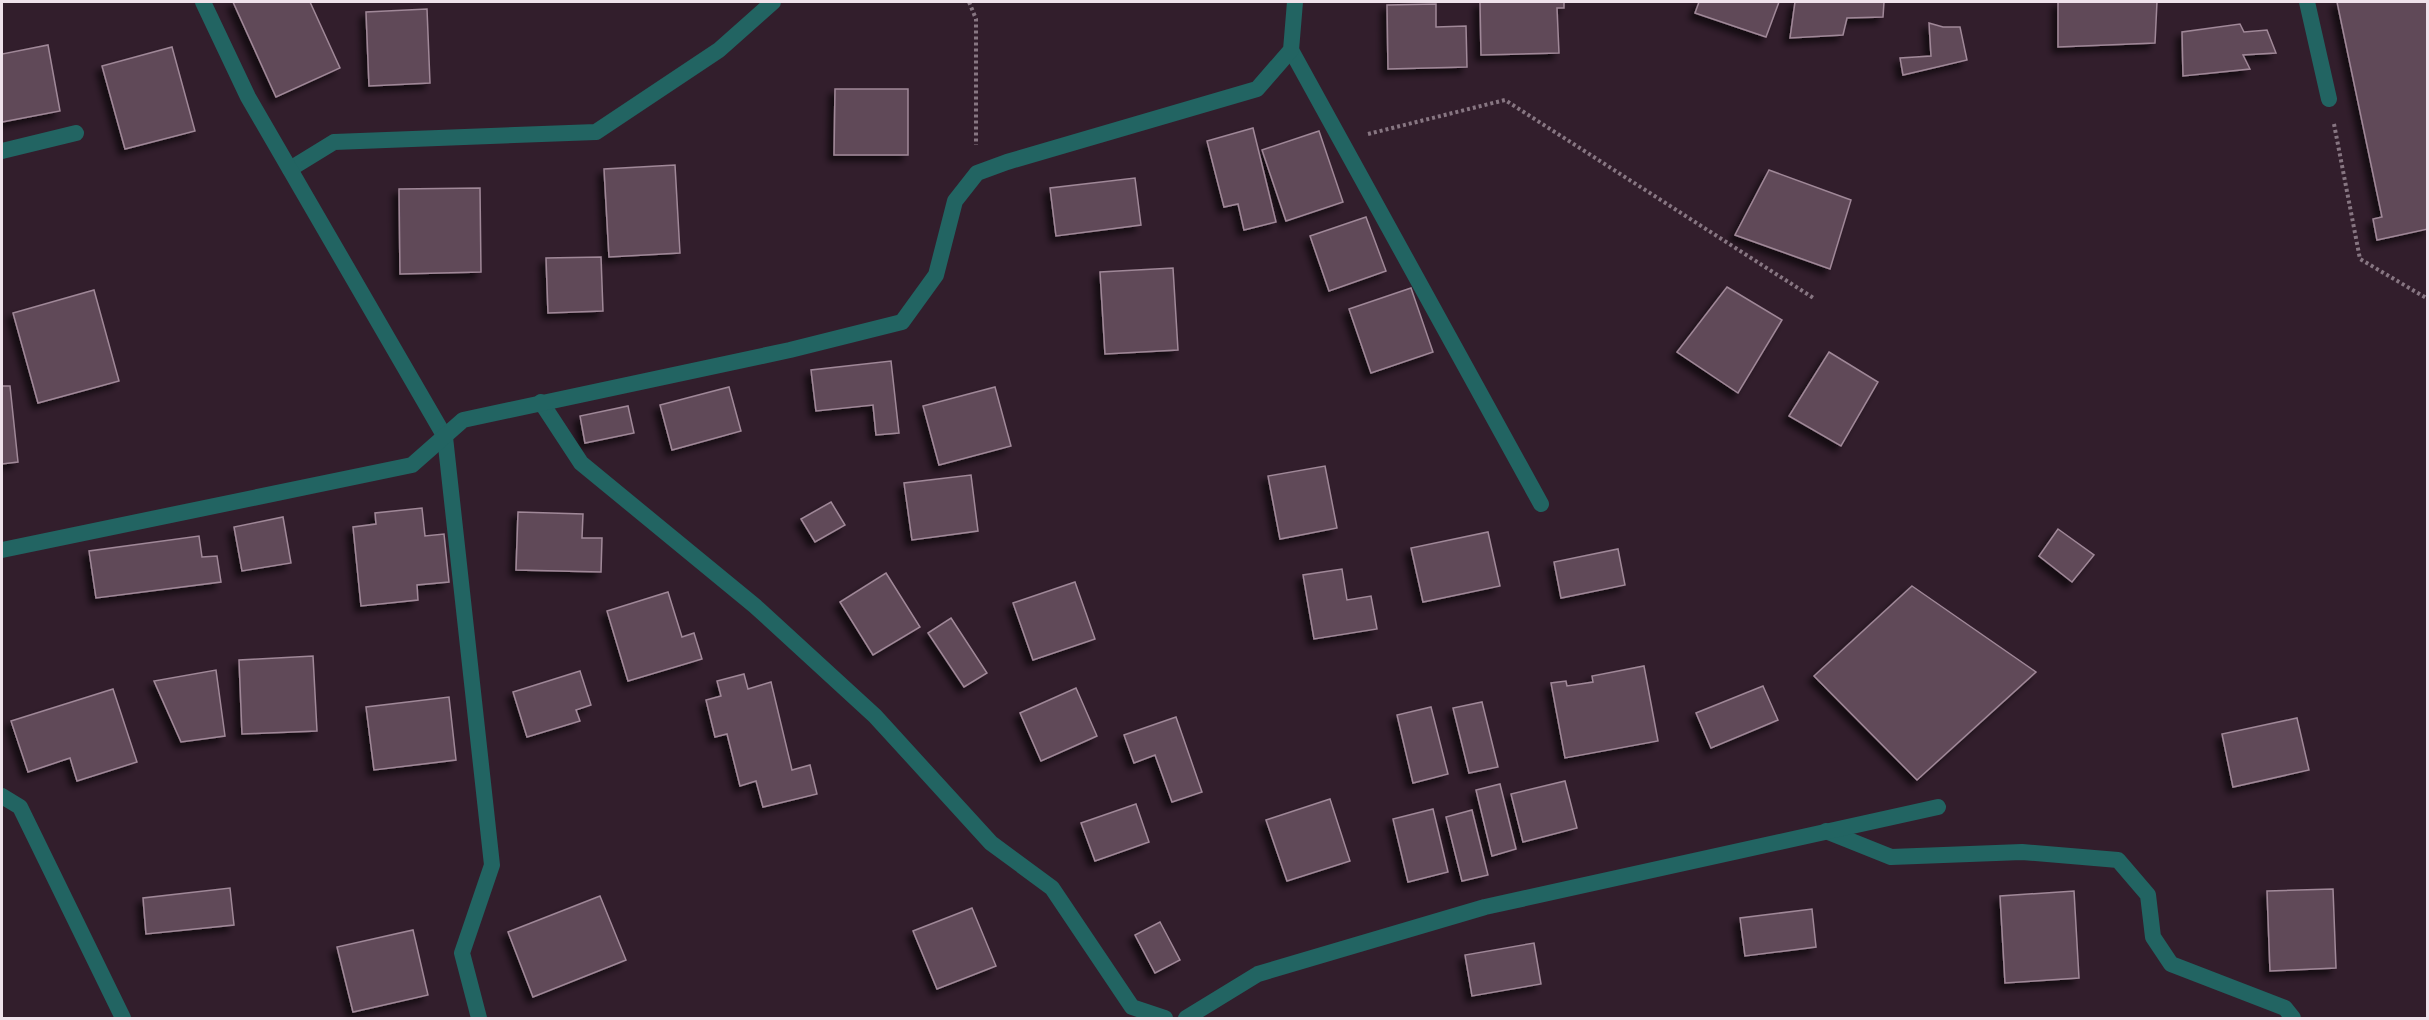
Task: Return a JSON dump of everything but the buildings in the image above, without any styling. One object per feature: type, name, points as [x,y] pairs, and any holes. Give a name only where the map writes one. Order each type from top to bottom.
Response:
[{"type":"street","points":[[203,2],[248,97],[445,438],[492,865],[462,953],[479,1018]]},
{"type":"street","points":[[290,169],[334,142],[596,132],[719,50],[772,2]]},
{"type":"street","points":[[1295,2],[1291,50],[1541,504]]},
{"type":"street","points":[[2307,2],[2329,99]]},
{"type":"street","points":[[2,550],[412,465],[463,420],[790,350],[902,322],[936,275],[955,201],[976,173],[1018,158],[1257,89],[1291,50]]},
{"type":"street","points":[[2,151],[76,133]]},
{"type":"street","points":[[542,402],[581,463],[754,606],[875,716],[991,843],[1052,888],[1132,1007],[1165,1018]]},
{"type":"street","points":[[2,796],[20,807],[123,1018]]},
{"type":"street","points":[[1186,1018],[1258,974],[1485,907],[1938,807]]},
{"type":"street","points":[[1826,831],[1891,857],[2022,852],[2118,860],[2148,895],[2153,937],[2171,964],[2285,1008],[2293,1018]]},
{"type":"path","points":[[969,2],[976,19],[976,173]]},
{"type":"path","points":[[2329,99],[2360,259],[2427,298]]},
{"type":"path","points":[[1341,141],[1505,100],[1815,299]]}]
